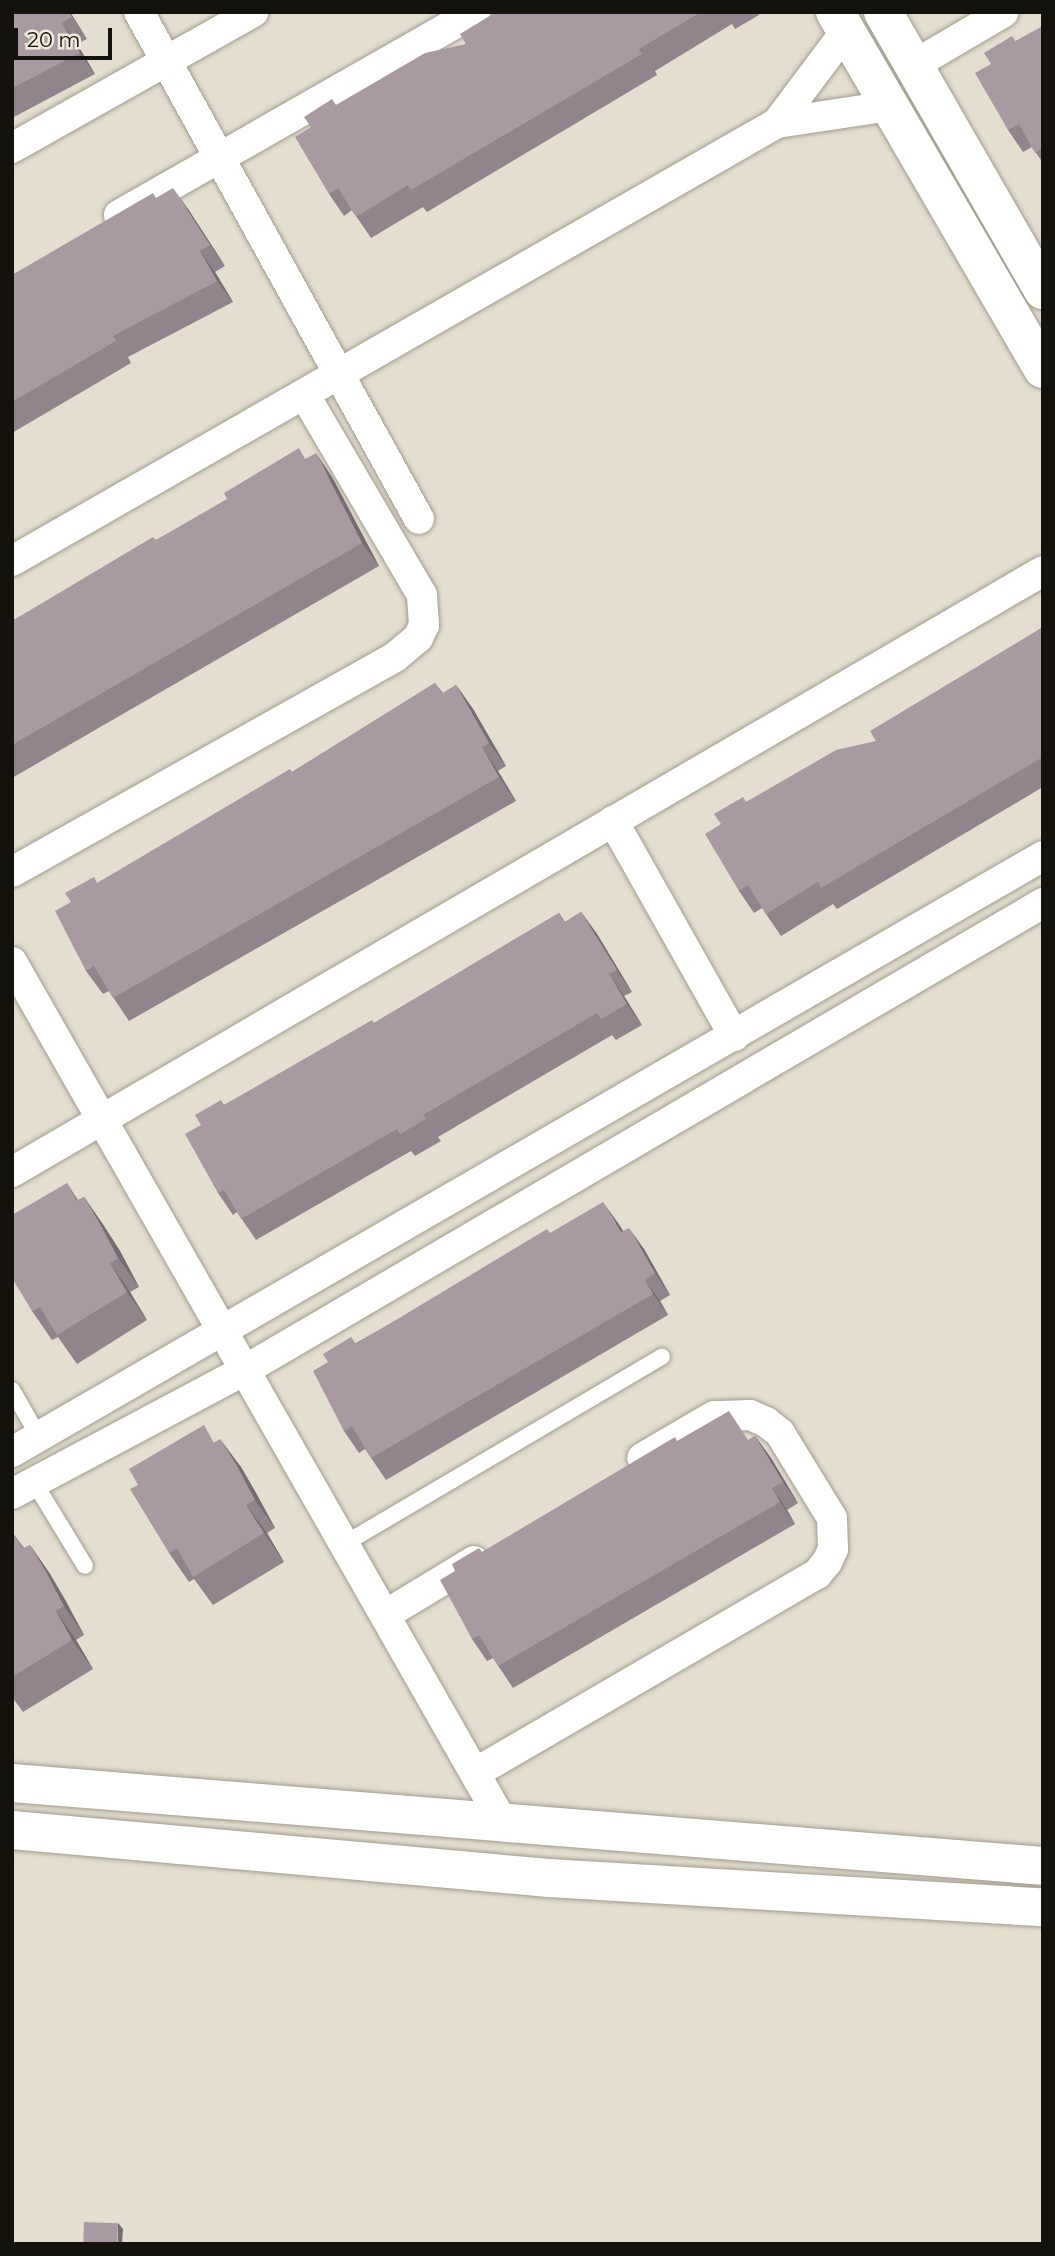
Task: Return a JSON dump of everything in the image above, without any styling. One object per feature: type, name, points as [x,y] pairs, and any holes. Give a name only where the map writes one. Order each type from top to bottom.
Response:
[{"type":"street","points":[[139,12],[419,519]]},
{"type":"street","points":[[12,148],[253,12]]},
{"type":"street","points":[[93,231],[475,12]]},
{"type":"street","points":[[883,12],[1033,250],[1043,290]]},
{"type":"street","points":[[914,65],[1004,12]]},
{"type":"street","points":[[778,123],[840,22],[1043,369]]},
{"type":"street","points":[[12,561],[778,123],[889,106]]},
{"type":"street","points":[[12,872],[395,657],[418,638],[424,625],[422,595],[304,394]]},
{"type":"street","points":[[12,1172],[1043,570]]},
{"type":"street","points":[[613,821],[733,1036]]},
{"type":"street","points":[[12,1452],[224,1333],[1043,856]]},
{"type":"street","points":[[23,1488],[245,1370],[1043,903]]},
{"type":"street","points":[[12,962],[502,1821]]},
{"type":"street","points":[[475,1773],[817,1574],[833,1549],[832,1518],[804,1470],[780,1433],[750,1415],[714,1416],[617,1474]]},
{"type":"street","points":[[384,1615],[501,1544]]},
{"type":"street","points":[[12,1783],[1043,1866]]},
{"type":"street","points":[[12,1830],[549,1878],[1043,1907]]},
{"type":"lane","points":[[344,1544],[662,1357]]},
{"type":"lane","points":[[12,1390],[39,1437]]},
{"type":"lane","points":[[23,1488],[85,1566]]},
{"type":"building","points":[[12,12],[69,12],[72,17],[62,23],[80,53],[12,88]]},
{"type":"building","points":[[496,12],[701,12],[639,49],[642,54],[411,190],[408,185],[356,217],[338,188],[329,194],[295,137],[311,127],[304,117],[332,99],[336,105],[425,53],[466,44],[460,34]]},
{"type":"building","points":[[1043,26],[1043,148],[1035,153],[1019,124],[1008,130],[975,73],[991,64],[984,53],[1012,36],[1016,42]]},
{"type":"building","points":[[173,188],[210,245],[200,251],[217,281],[113,336],[116,341],[12,402],[12,275],[153,193],[156,198]]},
{"type":"building","points":[[299,448],[305,459],[316,453],[362,543],[12,745],[12,621],[153,537],[156,540],[227,499],[224,493]]},
{"type":"building","points":[[1043,627],[1043,757],[821,888],[818,882],[766,914],[748,885],[739,891],[705,834],[721,824],[714,814],[743,797],[746,802],[836,750],[876,741],[870,731]]},
{"type":"building","points":[[435,683],[442,694],[456,685],[489,743],[482,747],[499,777],[113,998],[94,966],[86,971],[55,911],[71,902],[65,893],[94,877],[97,883],[290,769],[292,772]]},
{"type":"building","points":[[581,912],[617,970],[609,974],[627,1004],[601,1019],[597,1013],[423,1115],[426,1119],[400,1134],[397,1129],[241,1219],[224,1190],[218,1193],[185,1134],[201,1125],[195,1115],[221,1100],[224,1105],[372,1020],[374,1023],[559,913],[565,922]]},
{"type":"building","points":[[67,1183],[77,1201],[84,1197],[99,1222],[118,1258],[110,1263],[127,1292],[57,1335],[40,1307],[32,1311],[12,1278],[12,1215]]},
{"type":"building","points":[[603,1202],[621,1232],[629,1228],[655,1273],[645,1280],[653,1294],[371,1458],[352,1426],[344,1431],[313,1371],[328,1362],[323,1354],[351,1337],[356,1344],[547,1229],[550,1233]]},
{"type":"building","points":[[729,1411],[748,1440],[755,1436],[783,1482],[772,1488],[780,1502],[498,1666],[479,1635],[472,1639],[440,1580],[455,1571],[452,1564],[479,1548],[482,1552],[675,1437],[677,1441]]},
{"type":"building","points":[[204,1425],[214,1443],[220,1439],[236,1464],[255,1500],[246,1505],[264,1533],[193,1577],[177,1548],[169,1553],[130,1489],[138,1485],[129,1469]]},
{"type":"building","points":[[12,1532],[23,1549],[30,1545],[45,1570],[64,1606],[56,1611],[72,1640],[12,1677]]},
{"type":"building","points":[[84,2222],[118,2223],[117,2244],[83,2244]]}]
